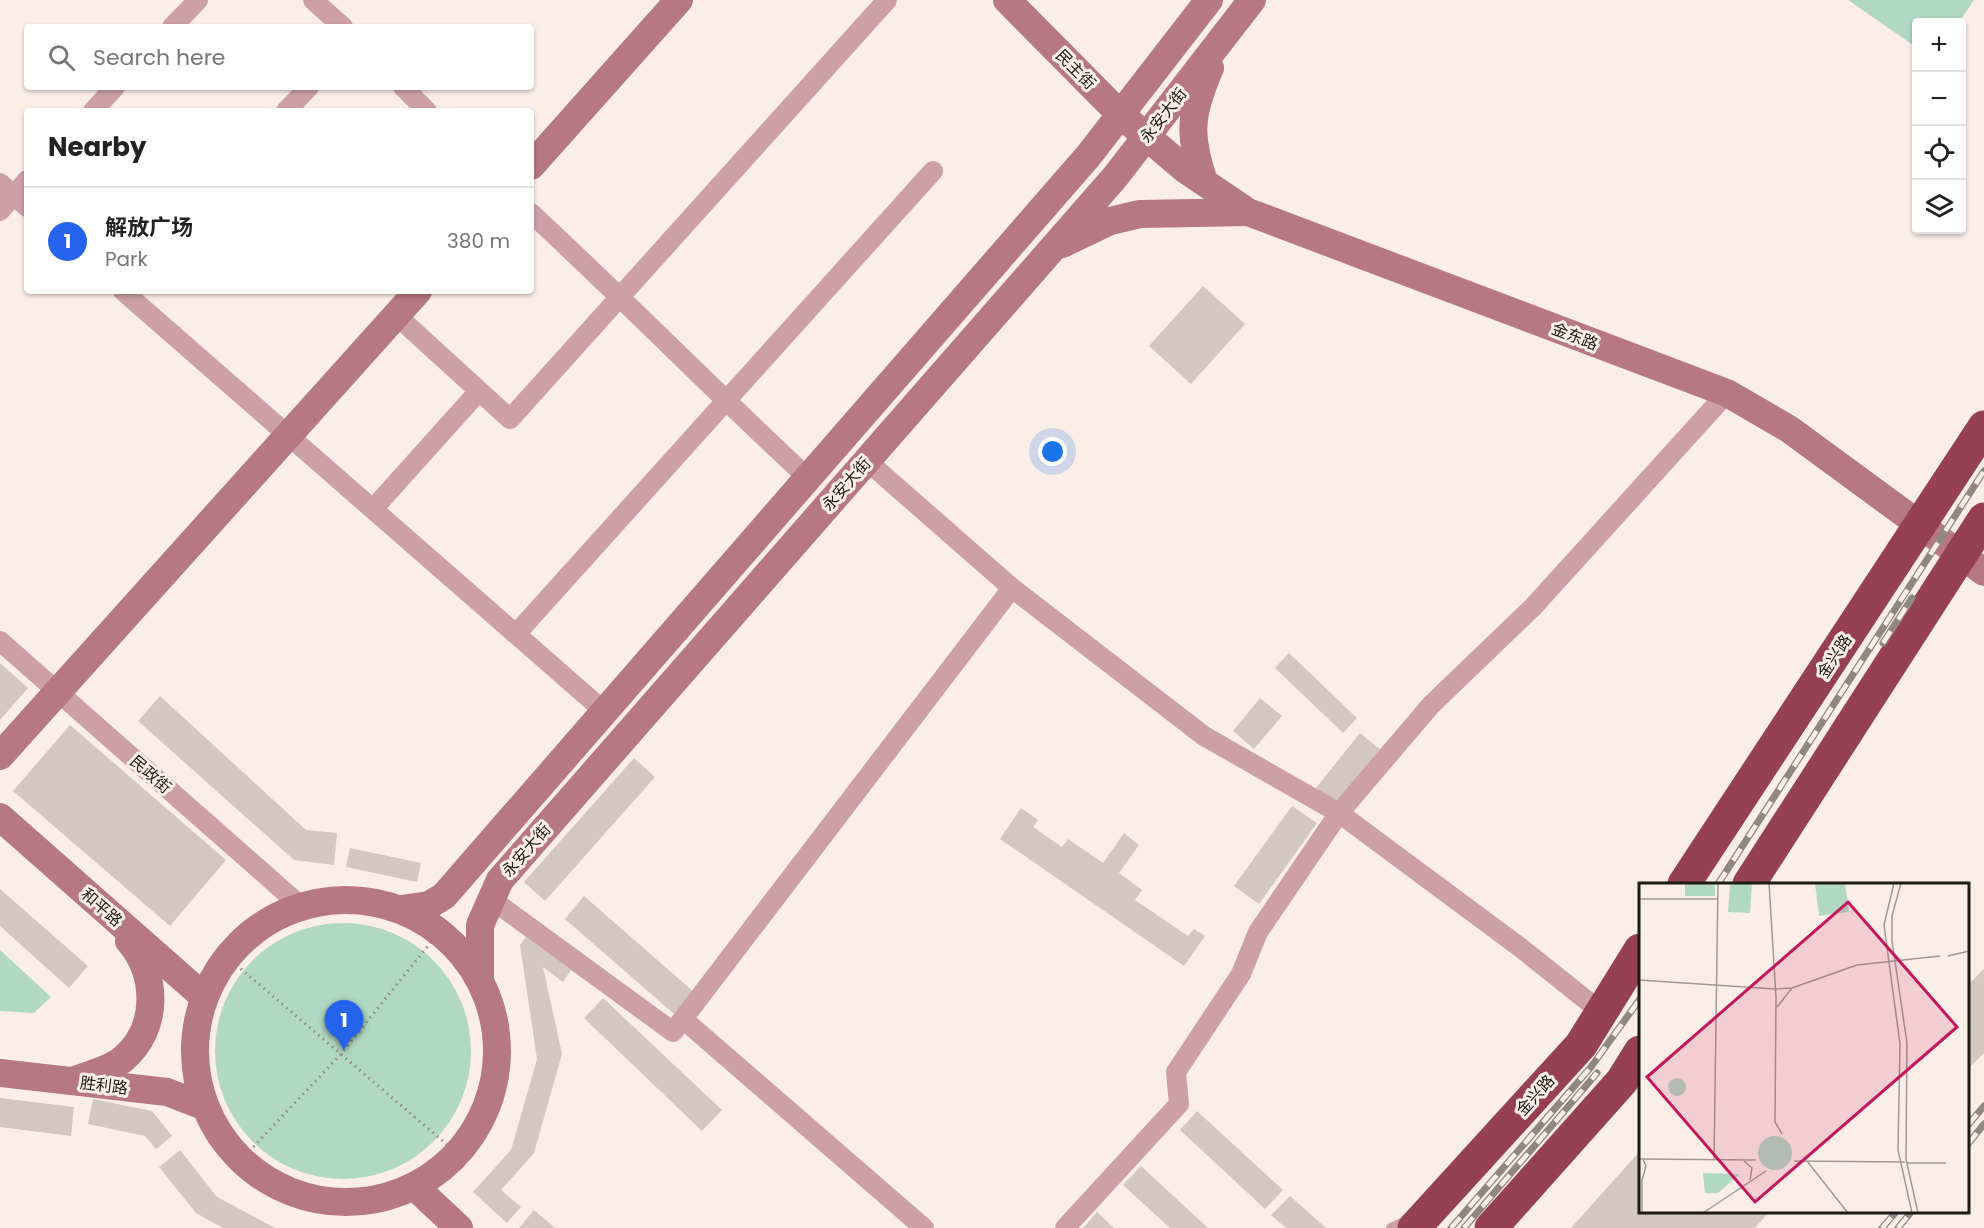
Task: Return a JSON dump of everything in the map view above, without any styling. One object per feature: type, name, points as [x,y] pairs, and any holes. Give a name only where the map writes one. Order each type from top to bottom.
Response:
[{"type":"highway","name":"金兴路","points":[[1685,883],[1984,427]]},
{"type":"highway","points":[[1750,883],[1972,563],[1984,519]]},
{"type":"highway","name":"金兴路","points":[[1423,1219],[1581,1045],[1600,1011],[1639,953]]},
{"type":"highway","points":[[1491,1228],[1622,1081],[1639,1055]]},
{"type":"main road","points":[[534,163],[680,0]]},
{"type":"main road","name":"民主街","points":[[1007,0],[1120,114],[1147,135]]},
{"type":"main road","name":"永安大街","points":[[401,909],[429,905],[444,897],[1089,155],[1209,0]]},
{"type":"main road","name":"永安大街","points":[[480,981],[480,925],[500,880],[1115,177],[1252,0]]},
{"type":"main road","points":[[1204,182],[1193,148],[1192,125],[1200,92],[1227,33]]},
{"type":"main road","name":"金东路","points":[[1147,135],[1204,182],[1248,212],[1727,393],[1789,429],[1972,563]]},
{"type":"main road","points":[[1052,249],[1110,221],[1140,214],[1248,212]]},
{"type":"main road","points":[[0,756],[415,294]]},
{"type":"main road","name":"和平路","points":[[0,817],[204,997]]},
{"type":"main road","points":[[72,1081],[123,1060],[136,1044],[146,1024],[152,997],[148,972],[135,948],[91,897]]},
{"type":"main road","points":[[342,900],[369,902],[401,909],[439,932],[466,958],[480,981],[492,1014],[497,1058],[494,1084],[486,1109],[474,1133],[458,1154],[438,1172],[414,1186],[385,1197],[355,1202],[324,1201],[284,1188],[266,1179],[241,1160],[222,1138],[206,1107],[198,1085],[195,1052],[196,1026],[204,997],[227,957],[245,938],[266,922],[302,907],[342,900]]},
{"type":"main road","name":"胜利路","points":[[0,1073],[167,1092],[206,1107]]},
{"type":"main road","points":[[414,1186],[459,1228]]},
{"type":"street","points":[[175,24],[198,0]]},
{"type":"street","points":[[313,0],[339,24]]},
{"type":"street","points":[[396,315],[510,419],[887,0]]},
{"type":"street","points":[[96,108],[113,90]]},
{"type":"street","points":[[289,108],[306,90]]},
{"type":"street","points":[[406,90],[424,108]]},
{"type":"street","points":[[516,634],[933,171]]},
{"type":"street","points":[[0,211],[24,183]]},
{"type":"street","points":[[534,216],[622,297],[726,402],[808,478]]},
{"type":"street","points":[[126,294],[605,712]]},
{"type":"street","points":[[373,509],[479,391]]},
{"type":"street","points":[[1065,1228],[1179,1104],[1176,1072],[1241,974],[1258,932],[1339,813],[1431,705],[1533,607],[1727,393]]},
{"type":"street","points":[[867,461],[1012,588],[1204,736],[1339,813],[1521,948],[1600,1011]]},
{"type":"street","points":[[491,899],[673,1032],[1012,588]]},
{"type":"street","name":"民政街","points":[[0,641],[302,907]]},
{"type":"street","points":[[683,1019],[924,1228]]},
{"type":"lane","points":[[1391,1228],[1423,1219]]},
{"type":"path","points":[[241,1160],[341,1054],[439,932]]},
{"type":"path","points":[[227,957],[458,1154]]},
{"type":"green space","points":[[1848,0],[1974,0],[1962,18],[1912,18],[1912,44]]},
{"type":"green space","points":[[330,923],[356,923],[392,932],[414,944],[434,960],[450,980],[462,1002],[469,1026],[471,1051],[469,1076],[462,1100],[450,1122],[434,1142],[414,1158],[392,1170],[356,1179],[330,1179],[294,1170],[272,1158],[252,1142],[236,1122],[224,1100],[215,1064],[215,1038],[224,1002],[236,980],[252,960],[272,944],[294,932]]},
{"type":"green space","points":[[0,950],[51,997],[34,1013],[0,1011]]},
{"type":"building","points":[[1203,286],[1245,324],[1191,384],[1149,346]]},
{"type":"building","points":[[1289,653],[1357,718],[1343,733],[1275,668]]},
{"type":"building","points":[[0,663],[28,688],[0,720]]},
{"type":"building","points":[[160,696],[306,830],[337,833],[334,865],[294,860],[138,721]]},
{"type":"building","points":[[1260,698],[1282,716],[1254,749],[1233,731]]},
{"type":"building","points":[[70,725],[226,860],[170,926],[13,791]]},
{"type":"building","points":[[1360,733],[1382,751],[1338,806],[1316,788]]},
{"type":"building","points":[[634,758],[655,777],[545,901],[524,882]]},
{"type":"building","points":[[1292,806],[1317,823],[1259,904],[1234,886]]},
{"type":"building","points":[[1021,808],[1038,820],[1033,827],[1062,847],[1068,839],[1103,863],[1124,833],[1139,845],[1119,873],[1142,890],[1135,900],[1188,936],[1194,929],[1205,936],[1184,966],[1000,839]]},
{"type":"building","points":[[350,848],[421,863],[417,882],[346,867]]},
{"type":"building","points":[[0,889],[88,966],[69,988],[0,926]]},
{"type":"building","points":[[584,896],[694,992],[674,1014],[565,919]]},
{"type":"building","points":[[526,937],[571,970],[563,982],[543,967],[562,1054],[534,1153],[501,1190],[521,1207],[507,1223],[473,1192],[511,1150],[537,1059],[520,945]]},
{"type":"building","points":[[1984,969],[1984,1053],[1969,1068],[1969,984]]},
{"type":"building","points":[[603,998],[722,1110],[702,1131],[584,1018]]},
{"type":"building","points":[[0,1098],[74,1107],[71,1136],[0,1127]]},
{"type":"building","points":[[93,1099],[152,1111],[172,1136],[156,1149],[145,1136],[88,1124]]},
{"type":"building","points":[[1197,1111],[1283,1190],[1265,1209],[1180,1130]]},
{"type":"building","points":[[180,1150],[217,1197],[275,1228],[223,1228],[196,1213],[159,1167]]},
{"type":"building","points":[[1639,1152],[1639,1213],[1768,1213],[1755,1228],[1571,1228]]},
{"type":"building","points":[[1141,1166],[1208,1228],[1170,1228],[1123,1185]]},
{"type":"building","points":[[1290,1196],[1326,1228],[1286,1228],[1271,1215]]},
{"type":"building","points":[[534,1210],[555,1228],[519,1228]]},
{"type":"building","points":[[1097,1212],[1114,1228],[1083,1228]]},
{"type":"railway","points":[[1719,883],[1984,471]]},
{"type":"railway","points":[[1883,643],[1912,598]]},
{"type":"railway","points":[[1451,1228],[1591,1067],[1639,1000]]},
{"type":"railway","points":[[1464,1228],[1597,1073]]},
{"type":"railway","points":[[1969,1124],[1984,1106]]},
{"type":"railway","points":[[1969,1143],[1984,1124]]},
{"type":"railway","points":[[1882,1228],[1895,1213]]},
{"type":"railway","points":[[1898,1228],[1910,1213]]},
{"type":"place","name":"解放广场","points":[[344,1050]]}]
